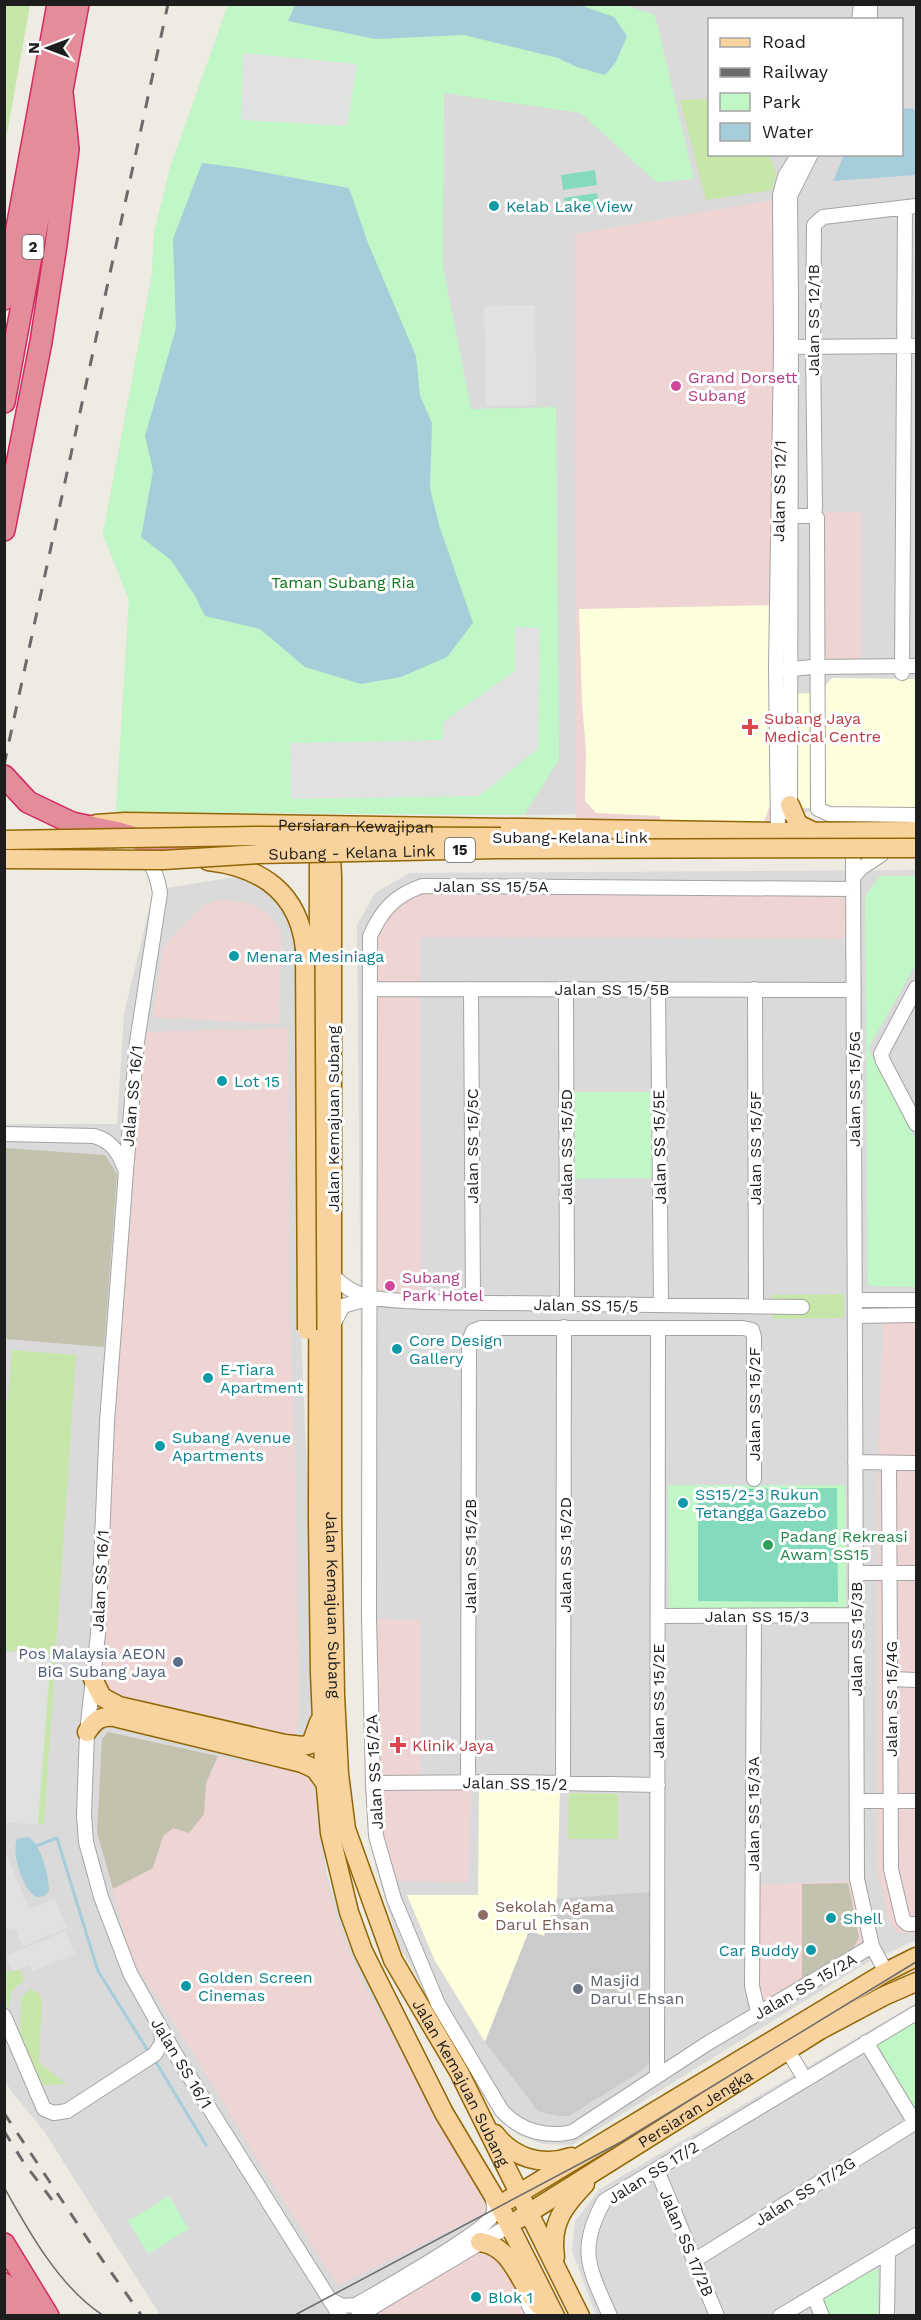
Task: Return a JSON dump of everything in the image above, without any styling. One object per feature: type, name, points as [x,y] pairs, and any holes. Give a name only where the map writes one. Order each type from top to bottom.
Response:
[{"type":"highway","name":"2","points":[[4,299],[58,4]]},
{"type":"highway","name":"2","points":[[4,402],[78,4]]},
{"type":"highway","points":[[4,530],[56,245],[68,149],[62,92]]},
{"type":"highway","points":[[4,776],[28,802],[56,818],[119,833],[168,848],[223,848],[319,854]]},
{"type":"highway","points":[[4,2244],[48,2316]]},
{"type":"highway","points":[[4,2284],[24,2316]]},
{"type":"main road","points":[[790,805],[798,824],[812,831]]},
{"type":"main road","name":"Persiaran Kewajipan","points":[[82,825],[125,822],[784,832],[916,831]]},
{"type":"main road","points":[[319,854],[331,835],[351,826]]},
{"type":"main road","points":[[847,837],[882,832],[916,831]]},
{"type":"main road","points":[[784,832],[781,853],[887,851],[913,853]]},
{"type":"main road","name":"Subang-Kelana Link","points":[[4,840],[256,836],[847,837]]},
{"type":"main road","name":"15","points":[[847,837],[916,838]]},
{"type":"main road","points":[[333,893],[343,860],[363,848]]},
{"type":"main road","name":"Persiaran Kewajipan","points":[[319,854],[363,848],[854,855],[913,853]]},
{"type":"main road","name":"Subang - Kelana Link","points":[[4,860],[164,860],[258,854],[498,849],[913,853]]},
{"type":"main road","name":"Jalan Kemajuan Subang","points":[[555,2316],[510,2224],[444,2113],[363,1951],[349,1912],[330,1833],[322,1712],[318,1520],[319,854],[331,854],[333,893],[332,1515],[335,1695],[339,1774],[346,1829],[393,1960],[459,2072],[580,2316]]},
{"type":"main road","points":[[164,860],[224,863],[259,875],[283,893],[291,904],[303,932],[308,1330],[311,1435],[318,1520]]},
{"type":"main road","points":[[294,970],[319,970]]},
{"type":"main road","points":[[93,1679],[102,1697],[119,1706],[303,1746],[311,1744],[315,1738],[322,1712]]},
{"type":"main road","points":[[87,1732],[98,1718],[104,1716],[114,1718],[302,1763],[315,1769],[326,1783]]},
{"type":"main road","name":"Persiaran Jengka","points":[[510,2224],[529,2213],[602,2154],[886,1972],[916,1957]]},
{"type":"main road","name":"Persiaran Jengka","points":[[496,2200],[518,2194],[602,2154],[884,1996],[916,1982]]},
{"type":"main road","points":[[419,2061],[435,2072],[441,2067],[432,2029]]},
{"type":"main road","points":[[480,2113],[503,2145],[522,2157],[540,2162],[602,2154]]},
{"type":"main road","points":[[556,2265],[553,2243],[558,2219],[602,2154]]},
{"type":"main road","points":[[480,2242],[492,2244],[505,2255],[535,2301],[549,2316]]},
{"type":"street","name":"Jalan SS 12/1","points":[[786,346],[780,195],[785,176],[798,156]]},
{"type":"street","name":"Jalan SS 12/1","points":[[810,156],[790,196],[784,516],[816,723],[818,809],[829,814],[916,815]]},
{"type":"street","points":[[784,516],[817,518],[806,668],[909,670],[911,207]]},
{"type":"street","name":"Jalan SS 12/1B","points":[[815,509],[814,225],[824,217],[911,207]]},
{"type":"street","points":[[786,346],[910,346]]},
{"type":"street","name":"Jalan SS 12/1","points":[[784,832],[790,805],[806,668]]},
{"type":"street","name":"Jalan SS 12/1","points":[[806,668],[812,808],[816,816],[833,819],[916,820]]},
{"type":"street","name":"Jalan SS 12/1","points":[[784,832],[806,668]]},
{"type":"street","name":"Jalan SS 16/1","points":[[82,825],[148,859],[157,873],[160,893],[136,1042],[108,1422],[102,1570],[87,1732],[84,1815],[86,1842],[101,1897],[130,1973],[180,2061],[340,2316]]},
{"type":"street","name":"Jalan SS 15/5G","points":[[854,855],[855,1300]]},
{"type":"street","points":[[854,883],[861,868],[881,855]]},
{"type":"street","name":"Jalan SS 15/5A","points":[[370,1298],[370,936],[380,915],[404,892],[422,886],[854,883]]},
{"type":"street","points":[[916,988],[881,1054],[916,1124]]},
{"type":"street","name":"Jalan SS 15/5B","points":[[371,989],[854,990]]},
{"type":"street","name":"Jalan SS 15/5C","points":[[471,989],[473,1303]]},
{"type":"street","name":"Jalan SS 15/5D","points":[[566,989],[567,1304]]},
{"type":"street","name":"Jalan SS 15/5E","points":[[658,989],[661,1305]]},
{"type":"street","name":"Jalan SS 15/5F","points":[[755,989],[756,1306]]},
{"type":"street","points":[[4,1134],[94,1136],[108,1142],[118,1151],[126,1171]]},
{"type":"street","name":"Jalan SS 15/5","points":[[333,1276],[352,1292],[370,1298],[473,1303],[802,1307]]},
{"type":"street","name":"Jalan SS 15/5","points":[[334,1323],[343,1306],[370,1298]]},
{"type":"street","name":"Jalan SS 15/2A","points":[[370,1298],[369,1617],[372,1783],[376,1836],[394,1899],[438,2004],[502,2111],[522,2127],[549,2134],[573,2132],[657,2074],[872,1946]]},
{"type":"street","points":[[855,1300],[916,1300]]},
{"type":"street","name":"Jalan SS 15/3B","points":[[855,1300],[857,1879],[872,1946],[886,1972]]},
{"type":"street","points":[[855,1316],[916,1316]]},
{"type":"street","points":[[564,1327],[658,1328]]},
{"type":"street","name":"Jalan SS 15/2B","points":[[468,1782],[469,1341],[473,1331],[481,1328],[564,1327]]},
{"type":"street","name":"Jalan SS 15/2D","points":[[563,1784],[564,1327]]},
{"type":"street","name":"Jalan SS 15/2F","points":[[658,1328],[743,1328],[752,1330],[754,1337],[754,1479]]},
{"type":"street","name":"Jalan SS 15/2E","points":[[657,2074],[658,1328]]},
{"type":"street","points":[[855,1462],[916,1462]]},
{"type":"street","name":"Jalan SS 15/4G","points":[[890,1462],[891,1869],[903,1920],[908,1924],[916,1924]]},
{"type":"street","points":[[855,1573],[916,1573]]},
{"type":"street","name":"Jalan SS 15/3","points":[[658,1616],[856,1615]]},
{"type":"street","name":"Jalan SS 15/3A","points":[[754,1616],[752,1986],[758,2012]]},
{"type":"street","points":[[892,1679],[916,1680]]},
{"type":"street","name":"Jalan SS 15/2","points":[[372,1783],[658,1785]]},
{"type":"street","points":[[857,1801],[916,1801]]},
{"type":"street","name":"Jalan SS 17/2","points":[[610,2316],[590,2269],[589,2234],[604,2201],[916,2013]]},
{"type":"street","points":[[4,2016],[42,2106],[48,2112],[57,2113],[67,2111],[143,2063],[159,2050],[162,2043],[160,2027]]},
{"type":"street","points":[[866,2042],[916,2122]]},
{"type":"street","points":[[788,2051],[805,2079]]},
{"type":"street","name":"Jalan SS 17/2G","points":[[695,2260],[916,2122]]},
{"type":"street","name":"Jalan SS 17/2B","points":[[657,2170],[717,2316]]},
{"type":"street","points":[[331,2300],[342,2306],[356,2305],[475,2232],[493,2217],[496,2200]]},
{"type":"street","name":"Persiaran Jengka","points":[[358,2316],[510,2224]]},
{"type":"street","points":[[780,2316],[916,2235]]},
{"type":"street","points":[[887,2316],[888,2252]]},
{"type":"street","points":[[505,2255],[534,2316]]},
{"type":"street","points":[[814,2296],[822,2316]]},
{"type":"shaded area","points":[[228,5],[916,5],[916,811],[524,815],[116,812],[129,600],[103,534],[152,274],[154,233],[170,168]]},
{"type":"shaded area","points":[[243,53],[357,64],[347,126],[241,120]]},
{"type":"shaded area","points":[[775,200],[772,825],[576,823],[575,234]]},
{"type":"shaded area","points":[[535,305],[536,405],[486,406],[484,306]]},
{"type":"shaded area","points":[[818,512],[861,512],[861,667],[818,666]]},
{"type":"shaded area","name":"Subang Jaya Medical Centre","points":[[771,605],[772,694],[819,693],[832,678],[916,679],[916,808],[769,808],[763,824],[661,827],[660,816],[596,813],[585,801],[586,751],[579,609]]},
{"type":"shaded area","points":[[515,627],[540,628],[538,749],[479,796],[291,799],[290,743],[443,740],[443,722],[515,671]]},
{"type":"shaded area","points":[[916,870],[916,1940],[866,1963],[572,2145],[542,2144],[519,2135],[500,2120],[399,1946],[375,1864],[365,1791],[357,925],[375,893],[410,873]]},
{"type":"shaded area","points":[[241,876],[263,885],[279,900],[297,935],[299,1286],[311,1564],[313,1776],[327,1875],[348,1943],[485,2191],[506,2268],[527,2315],[160,2315],[44,2131],[11,2091],[5,2080],[4,1124],[117,1124],[124,1013],[154,890]]},
{"type":"shaded area","points":[[423,889],[849,892],[849,938],[420,937],[421,1293],[374,1293],[373,936],[382,916]]},
{"type":"shaded area","points":[[218,900],[239,901],[254,905],[268,914],[281,932],[279,1024],[153,1017],[163,947],[204,905]]},
{"type":"shaded area","points":[[288,1028],[290,1329],[296,1497],[299,1713],[294,1737],[121,1703],[99,1684],[116,1370],[143,1032]]},
{"type":"shaded area","points":[[5,1148],[105,1155],[117,1174],[104,1347],[5,1339]]},
{"type":"shaded area","points":[[884,1307],[916,1308],[916,1934],[900,1933],[890,1924],[877,1871],[878,1448]]},
{"type":"shaded area","points":[[371,1619],[420,1620],[420,1778],[471,1778],[468,1882],[394,1881],[378,1835]]},
{"type":"shaded area","points":[[4,1651],[51,1654],[38,1824],[5,1823]]},
{"type":"shaded area","points":[[108,1732],[234,1760],[307,1773],[312,1778],[325,1877],[342,1934],[364,1985],[489,2211],[338,2285],[269,2178],[194,2054],[139,1971],[129,1950],[97,1832],[102,1739]]},
{"type":"shaded area","points":[[108,1732],[218,1756],[206,1783],[204,1814],[189,1833],[173,1828],[163,1836],[153,1868],[113,1889],[97,1832],[102,1739]]},
{"type":"shaded area","name":"Sekolah Agama Darul Ehsan","points":[[560,1789],[557,1899],[544,1936],[529,1931],[485,2042],[435,1961],[407,1895],[478,1895],[479,1790]]},
{"type":"shaded area","points":[[4,1848],[29,1909],[55,1899],[67,1928],[22,1946],[15,1928],[7,1930],[4,1923]]},
{"type":"shaded area","points":[[852,1881],[866,1946],[760,2007],[755,1986],[756,1885]]},
{"type":"shaded area","points":[[848,1883],[859,1937],[854,1947],[802,1979],[802,1884]]},
{"type":"shaded area","name":"Masjid Darul Ehsan","points":[[649,1892],[650,2061],[643,2070],[569,2116],[557,2116],[538,2111],[485,2042],[529,1931],[544,1936],[557,1899]]},
{"type":"shaded area","points":[[65,1931],[75,1954],[32,1971],[29,1965],[13,1971],[6,1956]]},
{"type":"shaded area","points":[[916,2003],[916,2315],[596,2315],[572,2251],[575,2221],[600,2189]]},
{"type":"shaded area","points":[[488,2249],[506,2268],[527,2315],[366,2316],[477,2250]]},
{"type":"green space","name":"Taman Subang Ria","points":[[622,4],[655,15],[694,179],[656,182],[581,113],[444,93],[443,266],[471,409],[556,407],[559,760],[524,815],[116,812],[129,600],[103,534],[152,274],[154,233],[170,168],[228,5]]},
{"type":"green space","points":[[4,5],[30,5],[5,145]]},
{"type":"green space","points":[[708,99],[708,156],[769,156],[776,173],[772,190],[706,200],[680,100]]},
{"type":"green space","points":[[595,170],[597,185],[563,190],[561,175]]},
{"type":"green space","points":[[597,193],[599,208],[566,213],[564,198]]},
{"type":"green space","points":[[880,876],[916,876],[916,964],[868,1049],[916,1140],[916,1287],[868,1286],[865,897]]},
{"type":"green space","points":[[569,1092],[655,1092],[655,1178],[569,1179]]},
{"type":"green space","points":[[844,1294],[844,1318],[772,1319],[771,1295]]},
{"type":"green space","points":[[12,1350],[76,1355],[44,1824],[5,1823],[4,1401],[8,1400]]},
{"type":"green space","name":"Padang Rekreasi Awam SS15","points":[[668,1485],[845,1485],[846,1608],[669,1608]]},
{"type":"green space","name":"Padang Rekreasi Awam SS15","points":[[837,1488],[838,1602],[698,1601],[698,1489]]},
{"type":"green space","points":[[569,1793],[618,1794],[618,1839],[568,1839]]},
{"type":"green space","points":[[20,1970],[24,1980],[11,1992],[9,2009],[5,1999],[5,1972]]},
{"type":"green space","points":[[30,1988],[38,1993],[42,2000],[39,2063],[67,2084],[43,2085],[20,2037],[21,1999]]},
{"type":"green space","points":[[916,2017],[916,2111],[876,2043]]},
{"type":"green space","points":[[169,2196],[189,2229],[148,2254],[128,2221]]},
{"type":"green space","points":[[878,2269],[878,2315],[829,2315],[822,2300],[864,2274]]},
{"type":"water","points":[[577,4],[614,17],[627,36],[616,62],[605,75],[577,67],[558,58],[464,35],[375,39],[288,21],[295,5]]},
{"type":"water","points":[[903,108],[916,109],[916,175],[833,181],[844,156],[903,156]]},
{"type":"water","points":[[202,163],[349,188],[368,243],[416,356],[420,396],[432,423],[430,488],[439,525],[473,623],[447,657],[401,677],[361,684],[305,667],[260,629],[205,616],[195,596],[171,560],[141,537],[153,471],[145,436],[176,328],[173,239]]},
{"type":"water","points":[[29,1837],[38,1848],[46,1870],[49,1891],[44,1896],[37,1897],[27,1887],[17,1862],[17,1839]]},
{"type":"waterway","points":[[36,1846],[57,1838],[98,1971],[150,2054]]},
{"type":"waterway","points":[[154,2059],[206,2145]]},
{"type":"tram line","points":[[293,2316],[621,2142],[916,1962]]},
{"type":"tram line","points":[[4,2187],[35,2240],[60,2275],[88,2304],[104,2316]]},
{"type":"railway","points":[[4,765],[168,4]]},
{"type":"railway","points":[[4,2113],[142,2316]]},
{"type":"railway","points":[[4,2131],[24,2163],[56,2205]]},
{"type":"place","name":"Kelab Lake View","points":[[494,206]]},
{"type":"place","name":"Grand Dorsett Subang","points":[[676,386]]},
{"type":"place","name":"Subang Jaya Medical Centre","points":[[750,727]]},
{"type":"place","name":"Menara Mesiniaga","points":[[234,956]]},
{"type":"place","name":"Lot 15","points":[[222,1081]]},
{"type":"place","name":"Subang Park Hotel","points":[[390,1286]]},
{"type":"place","name":"Core Design Gallery","points":[[397,1349]]},
{"type":"place","name":"E-Tiara Apartment","points":[[208,1378]]},
{"type":"place","name":"Subang Avenue Apartments","points":[[160,1446]]},
{"type":"place","name":"SS15/2-3 Rukun Tetangga Gazebo","points":[[683,1503]]},
{"type":"place","name":"Padang Rekreasi Awam SS15","points":[[768,1545]]},
{"type":"place","name":"Pos Malaysia AEON BiG Subang Jaya","points":[[178,1662]]},
{"type":"place","name":"Klinik Jaya","points":[[398,1745]]},
{"type":"place","name":"Sekolah Agama Darul Ehsan","points":[[483,1915]]},
{"type":"place","name":"Shell","points":[[831,1918]]},
{"type":"place","name":"Car Buddy","points":[[811,1950]]},
{"type":"place","name":"Golden Screen Cinemas","points":[[186,1986]]},
{"type":"place","name":"Masjid Darul Ehsan","points":[[578,1989]]},
{"type":"place","name":"Blok 1","points":[[476,2297]]}]
